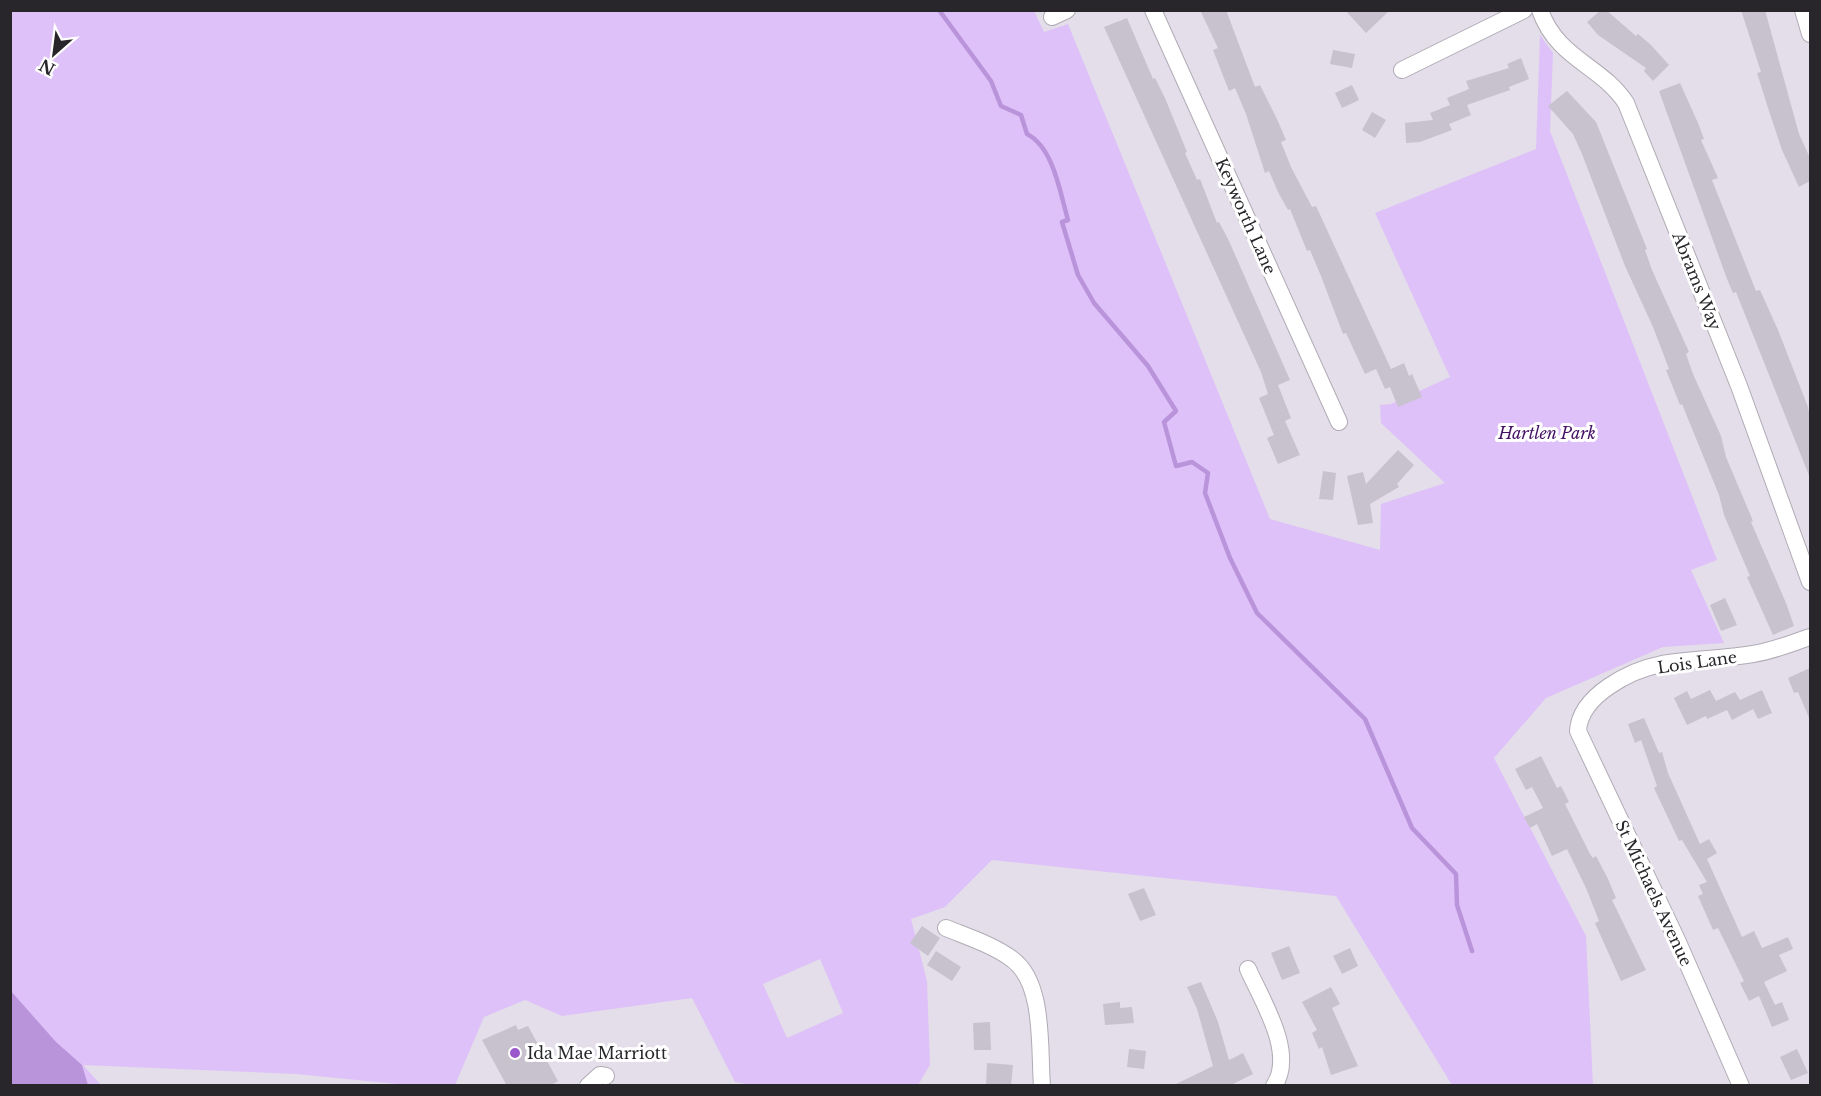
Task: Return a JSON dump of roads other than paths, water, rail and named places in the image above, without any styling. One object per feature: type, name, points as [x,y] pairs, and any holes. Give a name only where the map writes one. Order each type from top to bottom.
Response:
[{"type":"street","name":"Keyworth Lane","points":[[1153,10],[1339,422]]},
{"type":"street","points":[[1402,70],[1524,10]]},
{"type":"street","name":"Abrams Way","points":[[1540,10],[1549,32],[1573,57],[1614,87],[1626,103],[1734,375],[1810,582]]},
{"type":"street","points":[[1803,10],[1810,34]]},
{"type":"street","name":"Lois Lane","points":[[1590,702],[1597,695],[1634,674],[1661,664],[1757,654],[1810,637]]},
{"type":"street","name":"St Michaels Avenue","points":[[1590,702],[1578,724],[1578,731],[1678,942],[1742,1086]]},
{"type":"street","points":[[946,928],[1012,959],[1030,981],[1036,1000],[1042,1086]]},
{"type":"street","points":[[1248,969],[1281,1047],[1282,1068],[1274,1086]]},
{"type":"street","points":[[588,1086],[600,1076],[606,1076]]},
{"type":"waterway","points":[[939,10],[991,81],[1001,106],[1021,115],[1027,134],[1044,150],[1050,160],[1068,220],[1062,222],[1078,275],[1094,303],[1148,366],[1176,411],[1164,422],[1176,466],[1192,462],[1208,473],[1205,493],[1230,558],[1257,613],[1365,719],[1412,828],[1456,874],[1457,905],[1472,951]]},
{"type":"place","name":"Ida Mae Marriott","points":[[515,1053]]},
{"type":"park label","name":"Hartlen Park","points":[[1547,433]]}]
